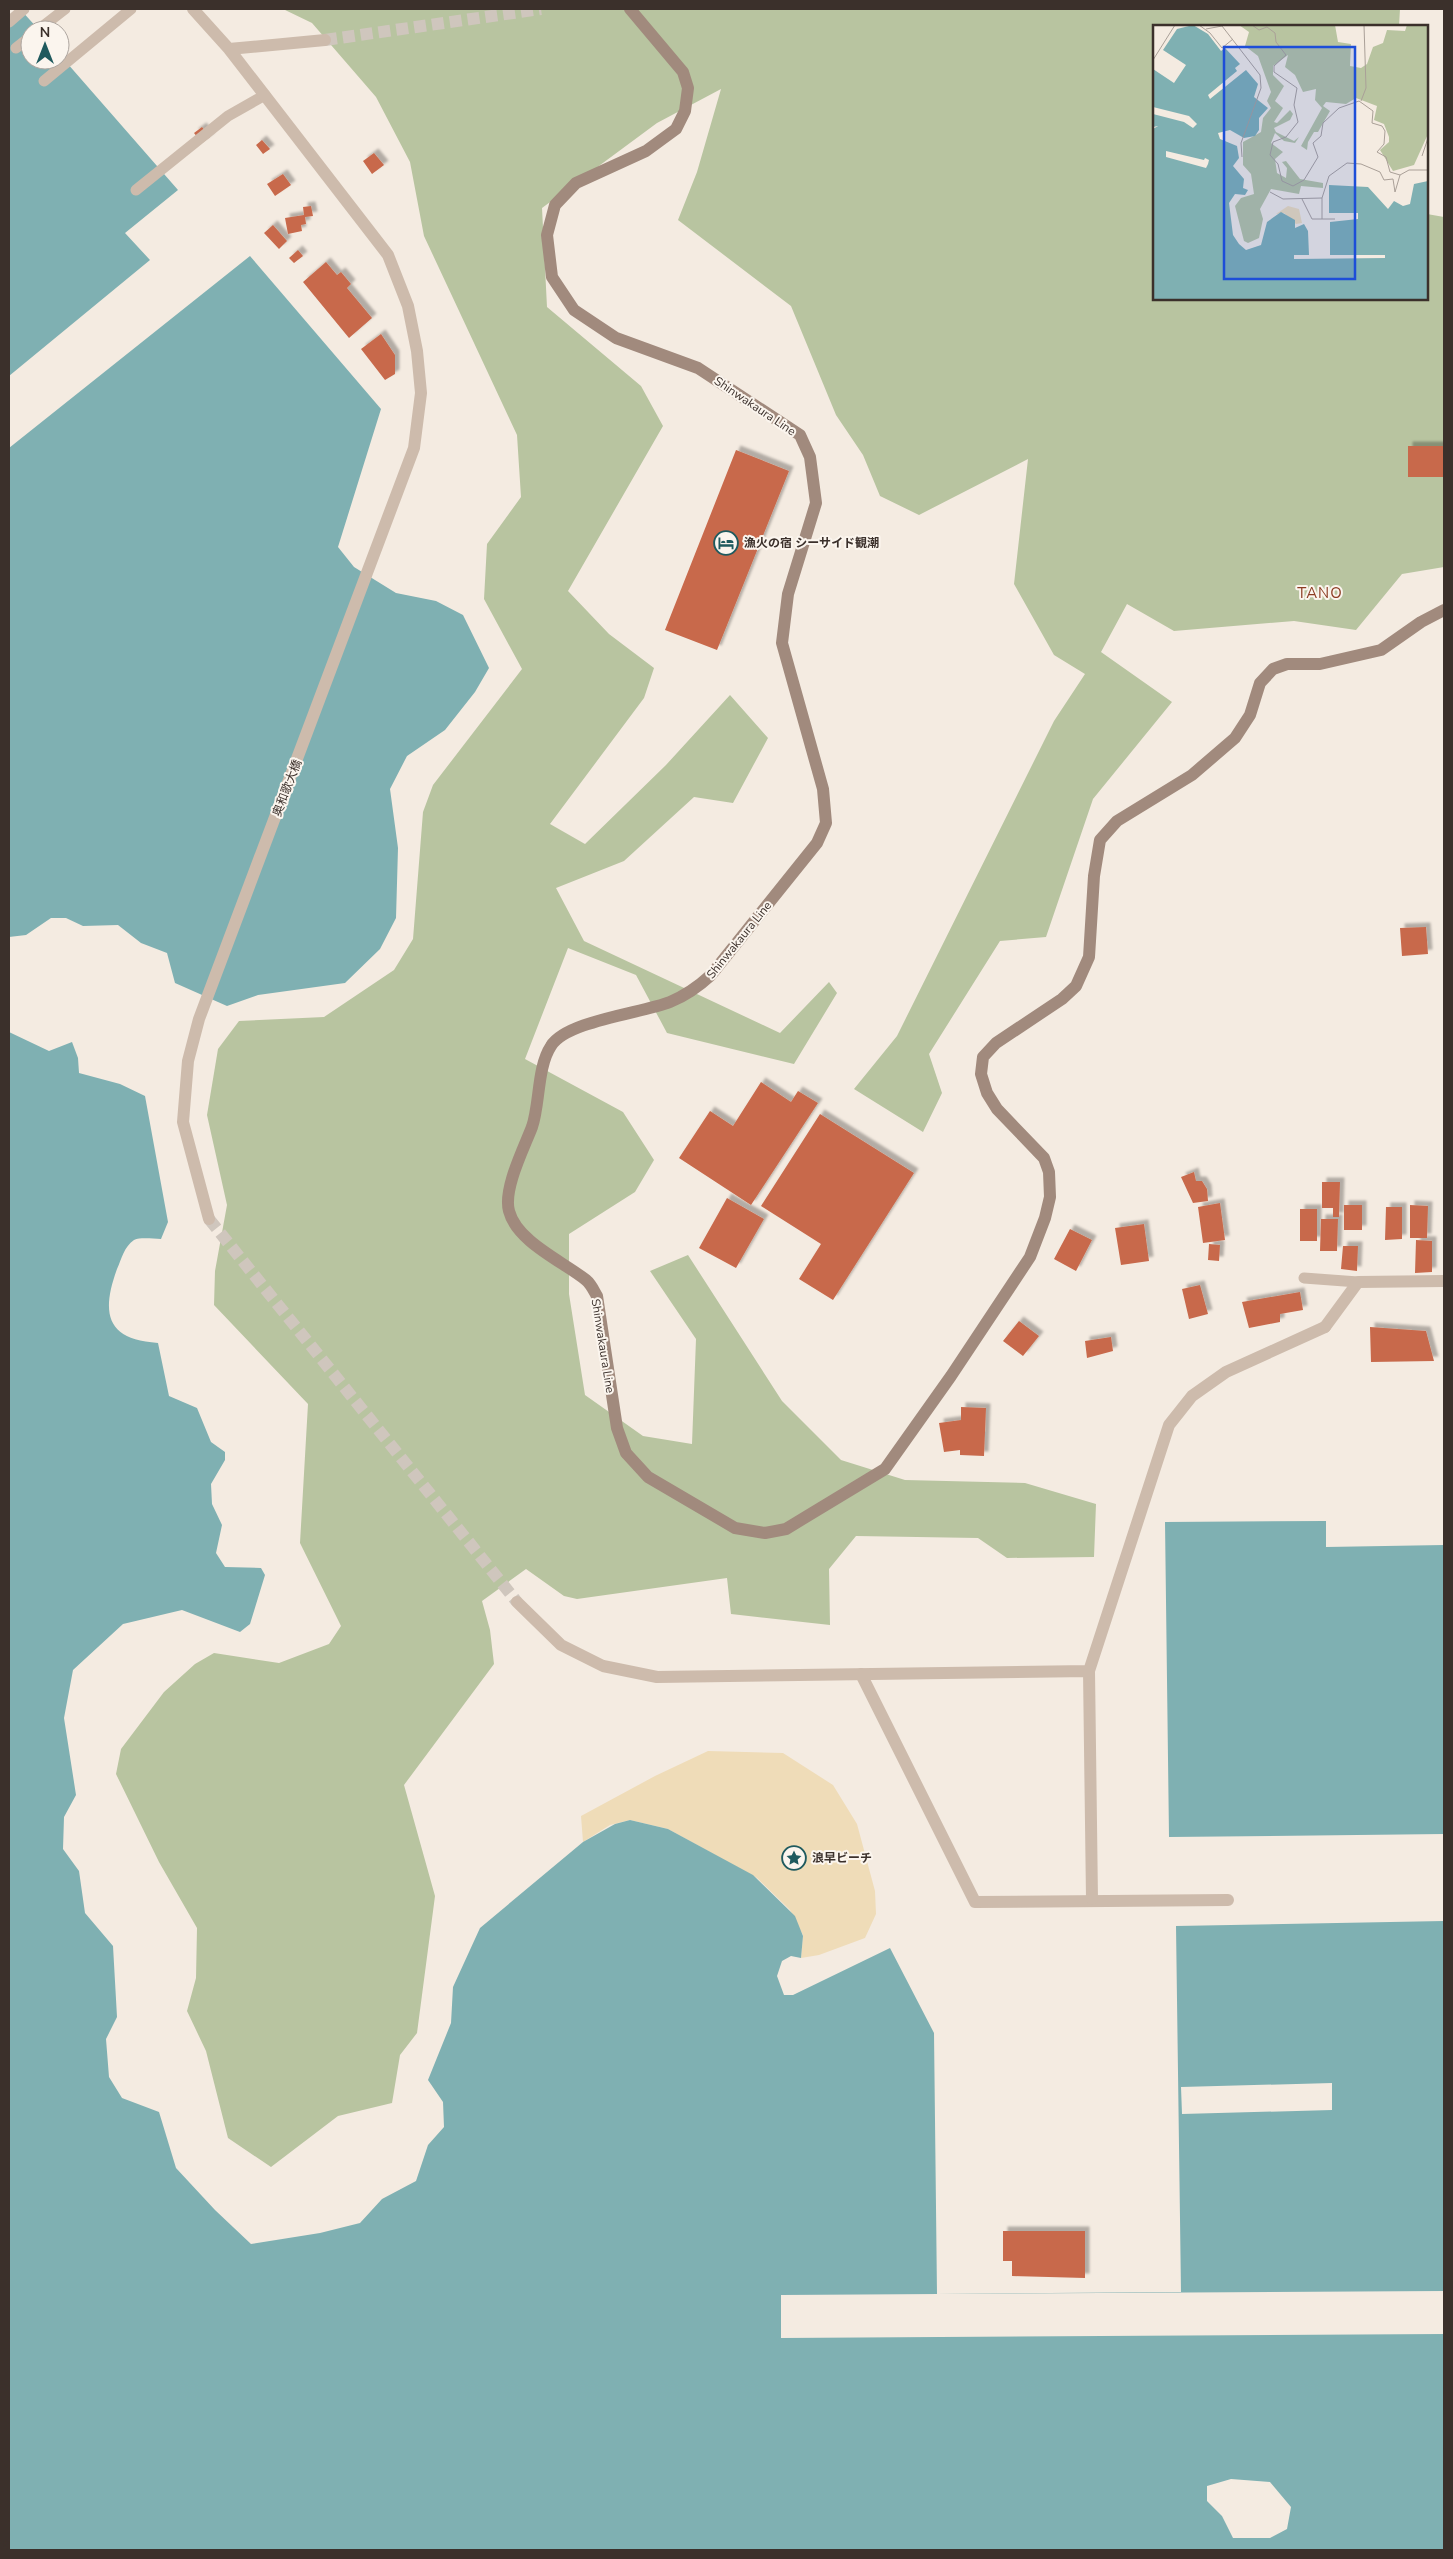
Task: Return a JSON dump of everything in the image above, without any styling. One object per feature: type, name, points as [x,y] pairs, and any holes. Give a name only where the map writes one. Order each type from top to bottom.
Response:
[{"type":"main road","name":"Shinwakaura Line","points":[[630,9],[683,72],[688,88],[685,110],[676,129],[646,151],[576,182],[555,205],[547,235],[552,277],[574,310],[616,338],[698,368],[800,435],[810,457],[816,503],[788,594],[782,643],[820,780],[826,823],[817,843],[712,975],[693,991],[669,1002],[582,1026],[564,1034],[551,1046],[541,1075],[534,1122],[510,1188],[508,1210],[517,1226],[546,1255],[588,1281],[597,1296],[617,1428],[626,1453],[648,1477],[735,1528],[765,1533],[786,1529],[885,1469],[951,1376],[1030,1257],[1046,1218],[1050,1197],[1049,1172],[1044,1158],[997,1108],[987,1093],[981,1074],[983,1057],[996,1043],[1062,1000],[1076,986],[1088,957],[1094,876],[1100,840],[1116,821],[1192,775],[1235,738],[1250,715],[1260,683],[1273,669],[1287,664],[1320,664],[1380,650],[1421,622],[1444,610]]},
{"type":"street","name":"奥和歌大橋","points":[[193,9],[229,49],[388,255],[408,306],[418,351],[421,393],[414,448],[375,556],[199,1019],[188,1061],[183,1122],[209,1219]]},
{"type":"street","points":[[229,49],[325,40]]},
{"type":"street","points":[[1092,1900],[1089,1671],[1169,1425],[1192,1396],[1226,1372],[1325,1327],[1358,1282],[1444,1281]]},
{"type":"street","points":[[517,1602],[561,1645],[603,1666],[658,1677],[1089,1671]]},
{"type":"street","points":[[861,1674],[975,1902],[1228,1900]]},
{"type":"lane","points":[[9,22],[24,9]]},
{"type":"lane","points":[[51,20],[65,9]]},
{"type":"lane","points":[[44,81],[131,9]]},
{"type":"lane","points":[[16,48],[20,45]]},
{"type":"lane","points":[[136,190],[228,116],[265,95]]},
{"type":"lane","points":[[1304,1278],[1358,1282]]},
{"type":"green space","points":[[283,9],[1400,9],[1399,25],[1153,25],[1153,300],[1428,300],[1428,214],[1444,217],[1444,567],[1402,574],[1356,630],[1294,621],[1174,631],[1127,604],[1101,652],[1172,702],[1093,799],[1046,937],[1000,941],[929,1054],[942,1093],[923,1132],[854,1089],[897,1036],[1054,721],[1085,674],[1054,655],[1014,584],[1028,459],[919,515],[880,496],[863,455],[836,415],[791,306],[678,220],[697,172],[721,89],[657,123],[542,208],[547,307],[641,386],[663,426],[568,591],[609,634],[654,668],[644,698],[550,824],[585,844],[666,765],[730,695],[768,738],[733,803],[694,797],[624,861],[556,888],[584,941],[780,1033],[829,982],[837,993],[794,1064],[667,1033],[636,975],[568,948],[525,1059],[623,1112],[654,1160],[635,1192],[569,1234],[569,1294],[585,1395],[643,1436],[692,1444],[696,1339],[650,1271],[688,1255],[782,1401],[841,1460],[905,1480],[1025,1483],[1096,1504],[1094,1557],[1007,1558],[978,1538],[856,1536],[829,1569],[830,1625],[731,1614],[727,1578],[577,1599],[564,1596],[526,1569],[482,1601],[490,1630],[494,1664],[404,1785],[435,1896],[417,2033],[400,2055],[392,2103],[338,2116],[271,2167],[228,2138],[206,2051],[187,2011],[196,1978],[197,1928],[159,1862],[116,1774],[121,1749],[164,1692],[195,1664],[214,1653],[279,1663],[329,1644],[341,1626],[300,1543],[308,1404],[214,1305],[215,1271],[227,1205],[207,1115],[218,1049],[239,1021],[324,1017],[394,970],[413,939],[423,812],[433,785],[522,669],[484,599],[487,544],[521,497],[517,435],[424,236],[410,162],[376,97],[312,23]]},
{"type":"sand","name":"浪早ビーチ","points":[[708,1751],[783,1753],[833,1785],[857,1824],[875,1891],[876,1914],[865,1938],[819,1955],[801,1958],[803,1935],[790,1910],[757,1878],[668,1829],[630,1820],[610,1825],[583,1842],[581,1816],[655,1776]]},
{"type":"water","points":[[20,9],[30,20],[20,20],[20,70],[70,70],[70,66],[178,190],[125,233],[150,260],[9,376],[9,16]]},
{"type":"water","points":[[250,256],[381,409],[338,547],[354,567],[396,593],[436,601],[463,615],[489,668],[475,692],[445,730],[407,756],[390,789],[398,848],[396,918],[380,949],[345,983],[258,995],[227,1006],[175,983],[167,953],[141,943],[118,925],[83,926],[66,918],[51,918],[26,935],[9,937],[9,448]]},
{"type":"water","points":[[9,1032],[49,1051],[72,1042],[78,1058],[79,1073],[120,1084],[145,1096],[168,1222],[161,1239],[137,1239],[126,1249],[112,1285],[109,1311],[112,1321],[118,1330],[127,1336],[141,1341],[158,1343],[169,1396],[197,1408],[211,1442],[225,1452],[225,1460],[211,1484],[212,1504],[222,1525],[216,1553],[225,1567],[261,1568],[265,1575],[250,1624],[240,1632],[182,1610],[123,1624],[73,1670],[64,1718],[76,1795],[64,1817],[63,1849],[79,1871],[85,1913],[113,1946],[117,2017],[106,2039],[109,2077],[122,2098],[159,2112],[176,2168],[215,2210],[251,2244],[320,2233],[360,2223],[382,2199],[416,2181],[428,2145],[444,2127],[443,2102],[428,2080],[451,2023],[453,1987],[480,1928],[583,1842],[615,1824],[630,1820],[668,1829],[753,1875],[795,1916],[803,1936],[801,1958],[791,1956],[782,1961],[777,1976],[784,1995],[793,1995],[890,1948],[934,2033],[937,2294],[1181,2292],[1176,1926],[1444,1921],[1444,2550],[9,2550]],"holes":[[[1231,2479],[1270,2482],[1291,2507],[1287,2529],[1270,2538],[1233,2538],[1222,2516],[1207,2501],[1207,2486]]]},
{"type":"water","points":[[1326,1521],[1326,1547],[1444,1545],[1444,1834],[1169,1837],[1165,1522]]},
{"type":"pier","points":[[1332,2083],[1332,2110],[1182,2114],[1181,2087]]},
{"type":"pier","points":[[1444,2291],[1444,2334],[781,2338],[781,2295]]},
{"type":"building","points":[[202,127],[210,137],[202,143],[194,133]]},
{"type":"building","points":[[262,140],[270,149],[263,154],[256,145]]},
{"type":"building","points":[[374,153],[384,165],[372,174],[363,161]]},
{"type":"building","points":[[283,174],[291,185],[275,196],[267,184]]},
{"type":"building","points":[[311,206],[313,216],[305,217],[306,224],[301,225],[302,231],[288,234],[285,218],[304,215],[303,207]]},
{"type":"building","points":[[273,225],[287,241],[279,249],[264,233]]},
{"type":"building","points":[[298,250],[303,256],[294,263],[289,258]]},
{"type":"building","points":[[326,262],[337,275],[341,272],[351,284],[347,288],[372,318],[349,338],[303,282]]},
{"type":"building","points":[[381,334],[395,355],[395,374],[385,380],[361,349]]},
{"type":"building","points":[[1408,446],[1444,446],[1444,477],[1408,477]]},
{"type":"building","points":[[736,450],[789,471],[717,650],[665,630]]},
{"type":"building","points":[[1426,927],[1428,954],[1402,956],[1400,928]]},
{"type":"building","points":[[761,1082],[791,1102],[798,1091],[818,1103],[751,1205],[679,1158],[710,1111],[733,1126]]},
{"type":"building","points":[[820,1114],[914,1173],[833,1300],[799,1279],[821,1244],[761,1206]]},
{"type":"building","points":[[1194,1172],[1196,1181],[1202,1181],[1207,1189],[1208,1201],[1193,1203],[1181,1177]]},
{"type":"building","points":[[1322,1182],[1340,1182],[1339,1217],[1333,1217],[1333,1208],[1322,1208]]},
{"type":"building","points":[[727,1198],[764,1219],[736,1268],[699,1248]]},
{"type":"building","points":[[1220,1203],[1225,1240],[1203,1243],[1198,1207]]},
{"type":"building","points":[[1344,1205],[1362,1205],[1362,1230],[1344,1230]]},
{"type":"building","points":[[1410,1205],[1428,1206],[1427,1238],[1410,1238]]},
{"type":"building","points":[[1386,1207],[1402,1207],[1402,1239],[1385,1240]]},
{"type":"building","points":[[1300,1209],[1317,1209],[1317,1241],[1300,1241]]},
{"type":"building","points":[[1321,1219],[1338,1219],[1337,1251],[1320,1251]]},
{"type":"building","points":[[1144,1224],[1149,1261],[1121,1265],[1115,1228]]},
{"type":"building","points":[[1070,1229],[1092,1240],[1076,1271],[1054,1259]]},
{"type":"building","points":[[1416,1240],[1432,1241],[1432,1272],[1415,1273]]},
{"type":"building","points":[[1209,1244],[1220,1245],[1219,1261],[1208,1260]]},
{"type":"building","points":[[1343,1246],[1358,1246],[1357,1271],[1341,1269]]},
{"type":"building","points":[[1200,1285],[1208,1314],[1189,1319],[1182,1289]]},
{"type":"building","points":[[1300,1292],[1303,1310],[1280,1314],[1280,1322],[1249,1328],[1242,1302]]},
{"type":"building","points":[[1019,1321],[1039,1336],[1023,1356],[1003,1341]]},
{"type":"building","points":[[1370,1327],[1426,1331],[1434,1361],[1371,1362]]},
{"type":"building","points":[[1111,1337],[1113,1351],[1087,1358],[1085,1341]]},
{"type":"building","points":[[961,1407],[986,1408],[984,1456],[960,1455],[960,1450],[944,1452],[939,1423],[961,1420]]},
{"type":"building","points":[[1003,2231],[1085,2231],[1085,2278],[1012,2276],[1012,2261],[1003,2261]]},
{"type":"tunnel","points":[[325,40],[541,9]]},
{"type":"tunnel","points":[[209,1219],[517,1602]]},
{"type":"place","name":"漁火の宿 シーサイド観潮","points":[[726,543]]},
{"type":"place","name":"浪早ビーチ","points":[[794,1858]]},
{"type":"district","name":"TANO","points":[[1320,593]]}]
